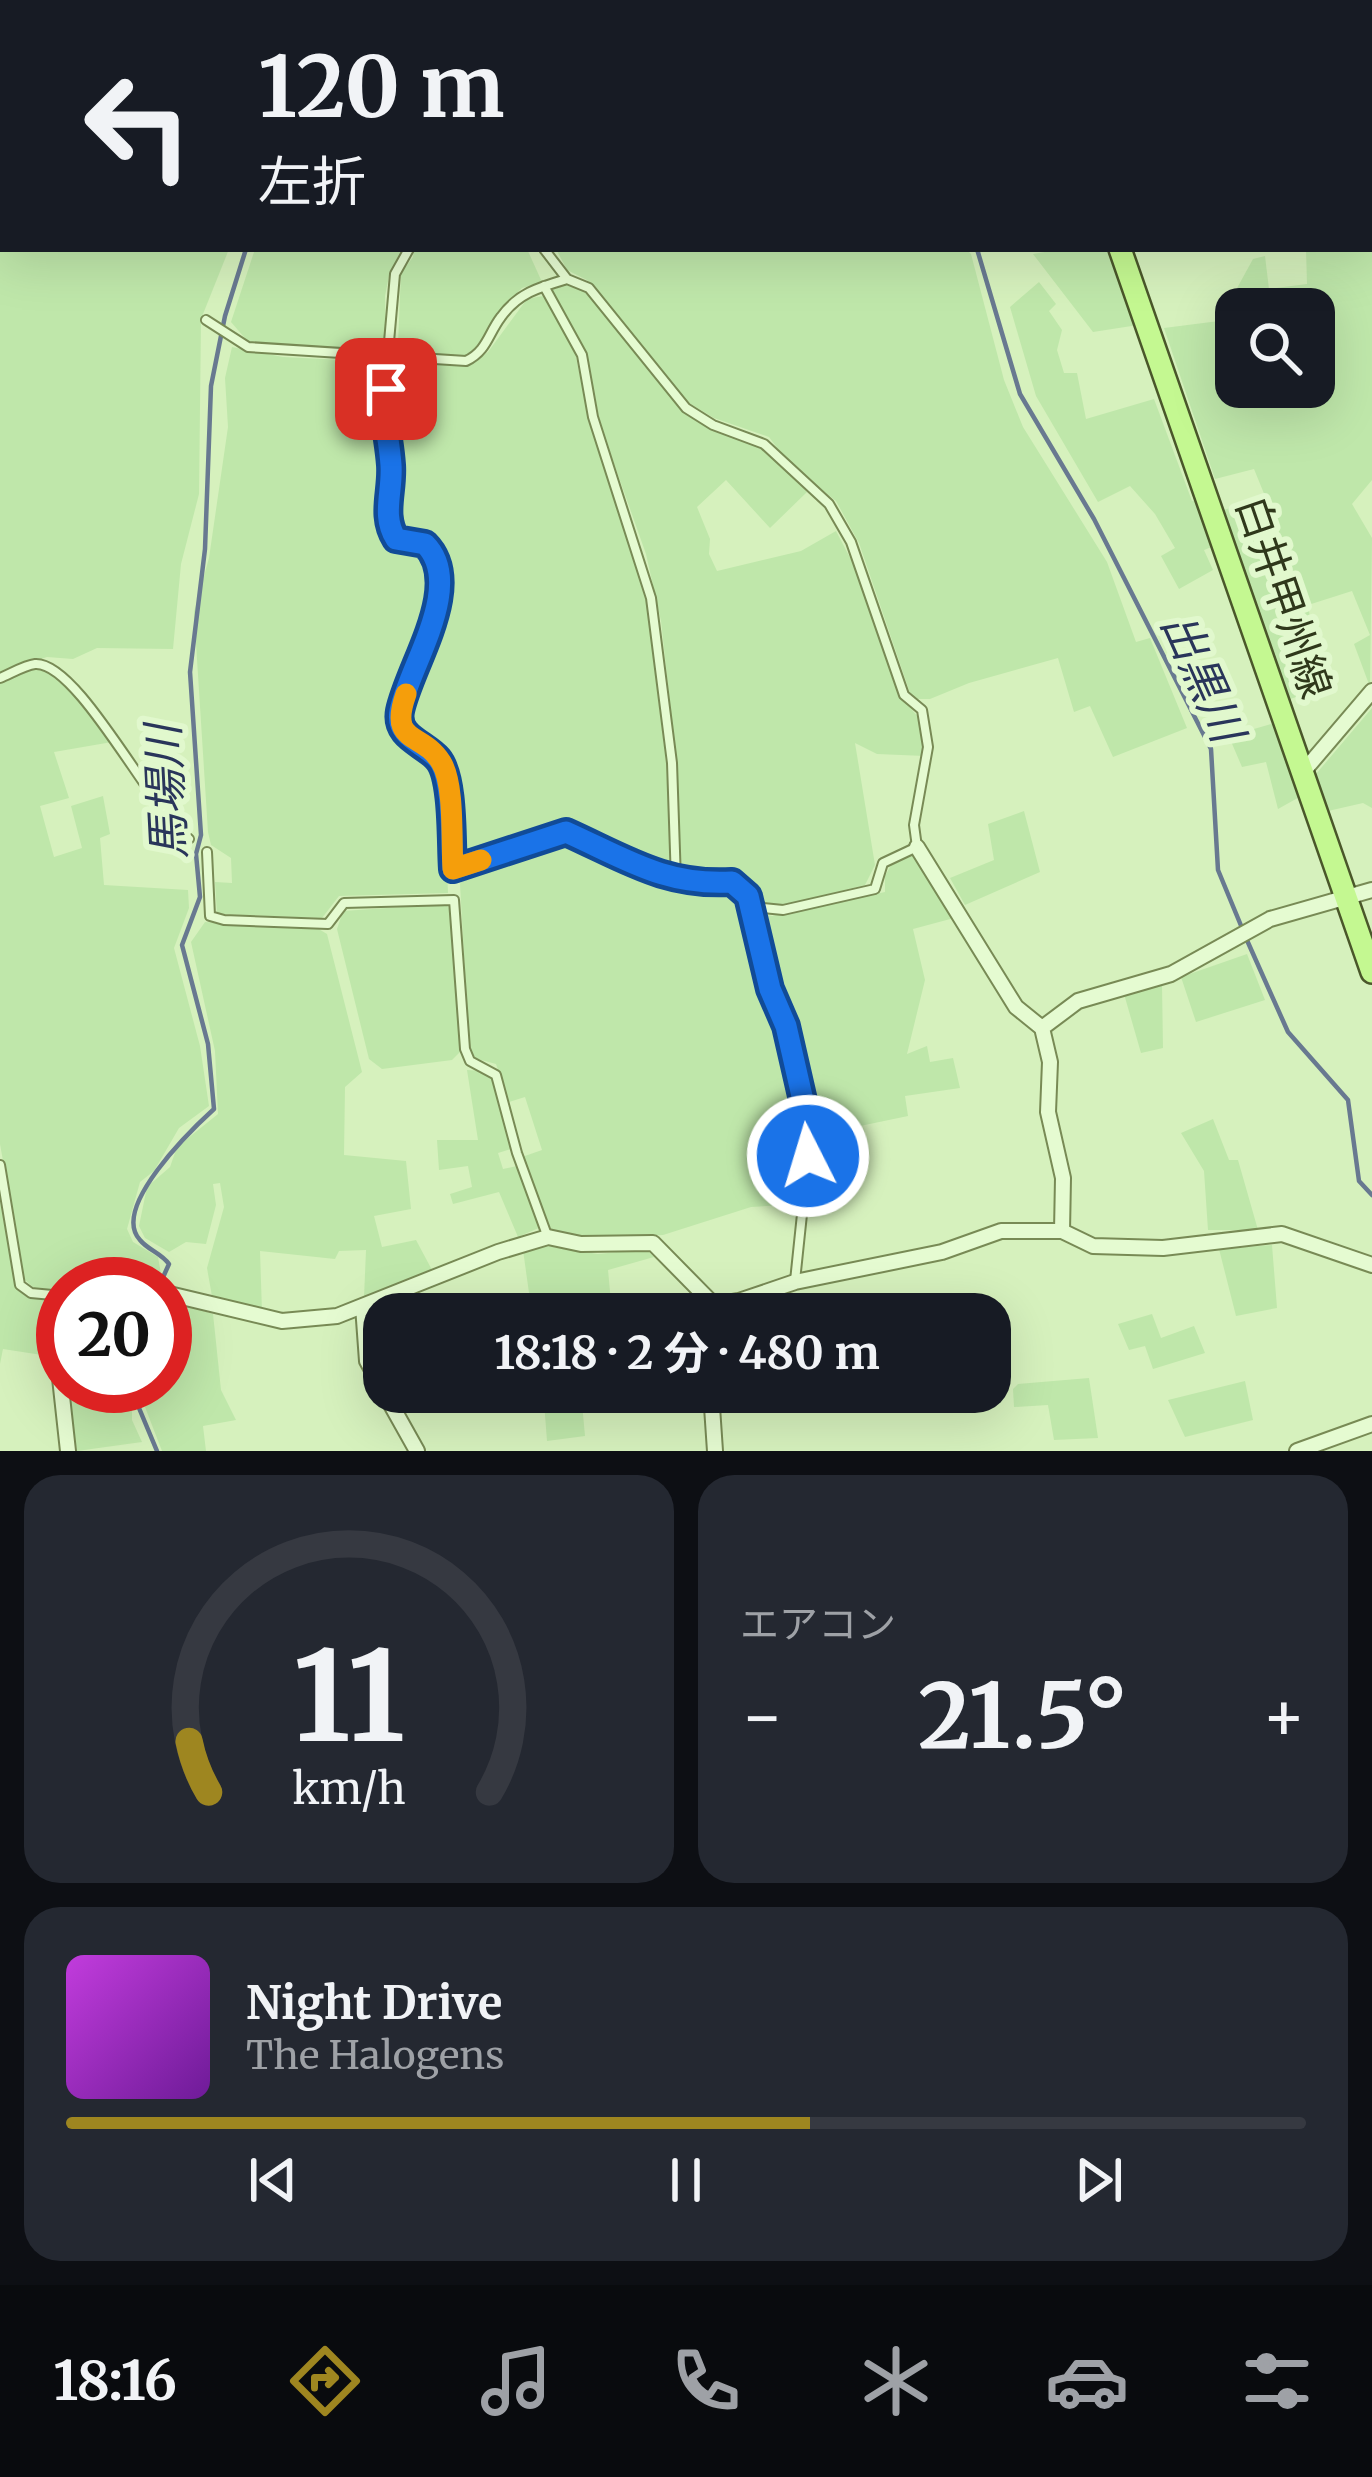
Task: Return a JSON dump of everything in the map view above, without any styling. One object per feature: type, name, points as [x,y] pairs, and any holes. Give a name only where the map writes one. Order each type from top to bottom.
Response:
[{"type":"main road","name":"白井甲州線","points":[[1121,252],[1372,972]]},
{"type":"street","points":[[1303,772],[1372,691]]},
{"type":"street","points":[[917,847],[1016,1006],[1042,1028],[1049,1062],[1048,1112],[1063,1178],[1062,1231]]},
{"type":"street","points":[[1042,1028],[1078,1001],[1172,974],[1270,919],[1372,890]]},
{"type":"street","points":[[763,1293],[795,1282],[942,1252],[1001,1231],[1062,1231],[1093,1246],[1163,1248],[1282,1234],[1372,1264]]},
{"type":"street","points":[[192,1299],[282,1321],[338,1316],[548,1237],[580,1244],[653,1243],[699,1293]]},
{"type":"street","points":[[362,1306],[363,1317]]},
{"type":"street","points":[[64,1413],[68,1451]]},
{"type":"street","points":[[396,1413],[417,1451]]},
{"type":"street","points":[[712,1413],[715,1451]]},
{"type":"street","points":[[1297,1451],[1372,1424]]},
{"type":"lane","points":[[407,252],[395,274],[382,421],[392,465],[387,525],[396,539],[425,544],[437,563],[437,611],[399,716],[405,734],[441,761],[448,787],[453,869],[566,832],[676,880],[732,882],[763,908],[783,910],[875,889],[883,862],[917,847],[914,825],[928,747],[922,710],[904,695],[863,574],[829,504],[764,444],[713,425],[686,408],[589,288],[567,279],[546,252]]},
{"type":"lane","points":[[209,322],[248,347],[466,362],[481,354],[501,316],[525,292],[567,279]]},
{"type":"lane","points":[[544,286],[582,355],[593,417],[651,598],[672,763],[676,880]]},
{"type":"lane","points":[[0,677],[36,664],[54,668],[79,692],[189,839]]},
{"type":"lane","points":[[207,852],[210,916],[224,920],[328,925],[344,903],[454,900],[465,1048],[470,1061],[496,1075],[517,1154],[548,1237]]},
{"type":"lane","points":[[748,896],[807,1118],[808,1156],[795,1282]]},
{"type":"lane","points":[[0,1166],[20,1285],[36,1293]]},
{"type":"green space","points":[[0,252],[228,252],[201,319],[199,494],[181,564],[173,649],[97,648],[73,659],[47,657],[0,672]]},
{"type":"green space","points":[[254,252],[401,252],[390,271],[385,296],[386,347],[377,351],[250,344],[231,322]]},
{"type":"green space","points":[[414,252],[528,252],[542,282],[522,288],[497,313],[479,349],[466,361],[402,353],[398,344],[401,273]]},
{"type":"green space","points":[[558,252],[969,252],[1004,380],[1023,427],[1107,562],[1136,642],[1150,638],[1187,728],[1113,757],[1090,706],[1074,712],[1058,658],[930,699],[912,699],[859,543],[836,501],[789,464],[769,437],[714,418],[689,403],[587,280],[567,270]]},
{"type":"green space","points":[[1115,252],[1138,325],[1093,332],[1033,254]]},
{"type":"green space","points":[[1306,252],[1372,252],[1372,480],[1352,504],[1372,538],[1370,687],[1354,644],[1370,635],[1352,591],[1308,605],[1321,689],[1290,699],[1224,510],[1265,496],[1254,469],[1215,479],[1164,328],[1215,322],[1215,408],[1335,408],[1335,288],[1277,288],[1307,284]]},
{"type":"green space","points":[[1265,256],[1269,288],[1237,288],[1253,259]]},
{"type":"green space","points":[[1039,282],[1056,304],[1049,311],[1062,330],[1057,350],[1064,373],[1077,373],[1086,419],[1154,399],[1192,501],[1200,499],[1214,546],[1204,550],[1213,570],[1179,589],[1161,556],[1175,548],[1155,514],[1130,486],[1098,502],[1036,396],[1010,307]]},
{"type":"green space","points":[[568,284],[587,291],[686,414],[761,448],[807,492],[770,528],[726,480],[697,507],[717,571],[801,551],[836,531],[866,588],[901,697],[919,718],[925,756],[877,754],[855,743],[875,865],[865,885],[783,905],[763,902],[736,879],[681,877],[675,751],[661,621],[646,554],[601,427],[587,359],[552,290]]},
{"type":"green space","points":[[543,296],[575,352],[587,411],[646,600],[666,762],[671,866],[663,870],[572,827],[462,861],[448,761],[409,732],[404,714],[442,613],[443,556],[428,539],[400,534],[393,523],[397,467],[387,422],[394,369],[404,363],[471,364],[488,352],[527,299]]},
{"type":"green space","points":[[232,347],[283,357],[384,362],[378,423],[387,462],[383,527],[392,543],[420,548],[431,562],[430,607],[394,715],[400,737],[436,765],[444,792],[448,893],[339,896],[322,918],[217,914],[215,882],[232,883],[231,858],[211,845],[208,832],[194,612],[209,558],[228,427],[225,378]]},
{"type":"green space","points":[[37,668],[53,671],[112,742],[54,752],[69,798],[40,806],[54,857],[82,848],[71,806],[103,796],[110,834],[100,838],[104,885],[188,890],[189,908],[174,948],[200,1046],[209,1106],[179,1128],[154,1171],[140,1182],[127,1229],[133,1242],[158,1257],[36,1257],[36,1288],[24,1279],[0,1144],[0,682]]},
{"type":"green space","points":[[1372,708],[1372,808],[1363,803],[1328,811],[1316,774]]},
{"type":"green space","points":[[1278,722],[1303,795],[1278,809],[1266,762],[1242,767],[1227,732]]},
{"type":"green space","points":[[1024,811],[1040,872],[965,905],[950,878],[994,860],[988,824]]},
{"type":"green space","points":[[563,841],[575,842],[669,885],[729,888],[743,896],[765,995],[780,1025],[800,1132],[802,1163],[767,1167],[769,1184],[801,1182],[799,1204],[751,1207],[663,1235],[580,1239],[552,1232],[522,1157],[542,1150],[525,1097],[509,1102],[496,1064],[474,1058],[469,1047],[460,884],[466,872]]},
{"type":"green space","points":[[917,854],[954,918],[913,929],[925,980],[907,1054],[927,1046],[930,1062],[953,1058],[960,1088],[905,1096],[908,1116],[860,1126],[863,1182],[813,1184],[816,1136],[791,1021],[773,980],[758,912],[772,916],[885,892],[891,865]]},
{"type":"green space","points":[[446,904],[452,913],[460,1052],[452,1060],[382,1069],[369,1059],[337,929],[343,911]]},
{"type":"green space","points":[[205,922],[317,928],[327,934],[362,1072],[345,1087],[344,1155],[406,1161],[411,1209],[374,1216],[382,1247],[416,1240],[432,1270],[426,1277],[379,1293],[364,1293],[366,1250],[339,1251],[335,1259],[260,1251],[262,1312],[213,1302],[207,1268],[224,1207],[220,1183],[213,1184],[216,1205],[206,1244],[186,1242],[169,1252],[145,1238],[139,1226],[147,1187],[170,1167],[177,1147],[218,1114],[215,1051],[191,942]]},
{"type":"green space","points":[[1247,954],[1265,1000],[1196,1022],[1181,977]]},
{"type":"green space","points":[[1162,985],[1163,1048],[1141,1053],[1124,994]]},
{"type":"green space","points":[[467,1070],[484,1071],[494,1080],[511,1149],[498,1153],[503,1169],[517,1166],[541,1227],[518,1237],[499,1192],[453,1204],[450,1194],[472,1187],[468,1166],[439,1170],[437,1140],[478,1140]]},
{"type":"green space","points":[[1213,1119],[1229,1160],[1238,1160],[1258,1230],[1208,1230],[1204,1171],[1181,1133]]},
{"type":"green space","points":[[0,1202],[16,1287],[36,1297],[36,1354],[3,1349],[0,1364]]},
{"type":"green space","points":[[1272,1245],[1277,1308],[1236,1316],[1219,1249]]},
{"type":"green space","points":[[546,1246],[598,1254],[646,1249],[654,1257],[608,1270],[610,1293],[529,1293],[523,1250]]},
{"type":"green space","points":[[192,1307],[213,1314],[221,1390],[236,1420],[203,1426],[206,1451],[162,1451],[147,1413],[192,1413]]},
{"type":"green space","points":[[1152,1314],[1161,1338],[1194,1326],[1205,1353],[1153,1369],[1145,1346],[1129,1350],[1118,1324]]},
{"type":"green space","points":[[1089,1378],[1098,1438],[1054,1440],[1048,1405],[1014,1407],[1013,1389],[1018,1384]]},
{"type":"green space","points":[[1245,1381],[1253,1420],[1185,1437],[1168,1400]]},
{"type":"green space","points":[[71,1413],[132,1413],[142,1442],[77,1451]]},
{"type":"green space","points":[[545,1413],[583,1413],[585,1436],[547,1441]]},
{"type":"waterway","name":"馬場川","points":[[162,1257],[140,1240],[134,1226],[136,1209],[157,1170],[214,1109],[208,1044],[182,945],[200,897],[196,854],[201,835],[190,672],[205,549],[211,386],[225,316],[245,252]]},
{"type":"waterway","name":"出黒川","points":[[978,252],[1020,394],[1094,519],[1211,749],[1218,870],[1242,928]]},
{"type":"waterway","name":"出黒川","points":[[1246,938],[1288,1032],[1348,1100],[1359,1181],[1372,1195]]},
{"type":"waterway","name":"馬場川","points":[[141,1413],[157,1451]]},
{"type":"slow traffic","points":[[406,694],[399,716],[405,734],[441,761],[448,787],[453,869],[481,860]]},
{"type":"route","points":[[386,389],[382,421],[392,465],[387,525],[396,539],[425,544],[437,563],[437,611],[399,716],[405,734],[441,761],[448,787],[453,869],[566,832],[670,879],[697,884],[732,882],[748,896],[770,989],[786,1026],[807,1118],[808,1156]]}]
